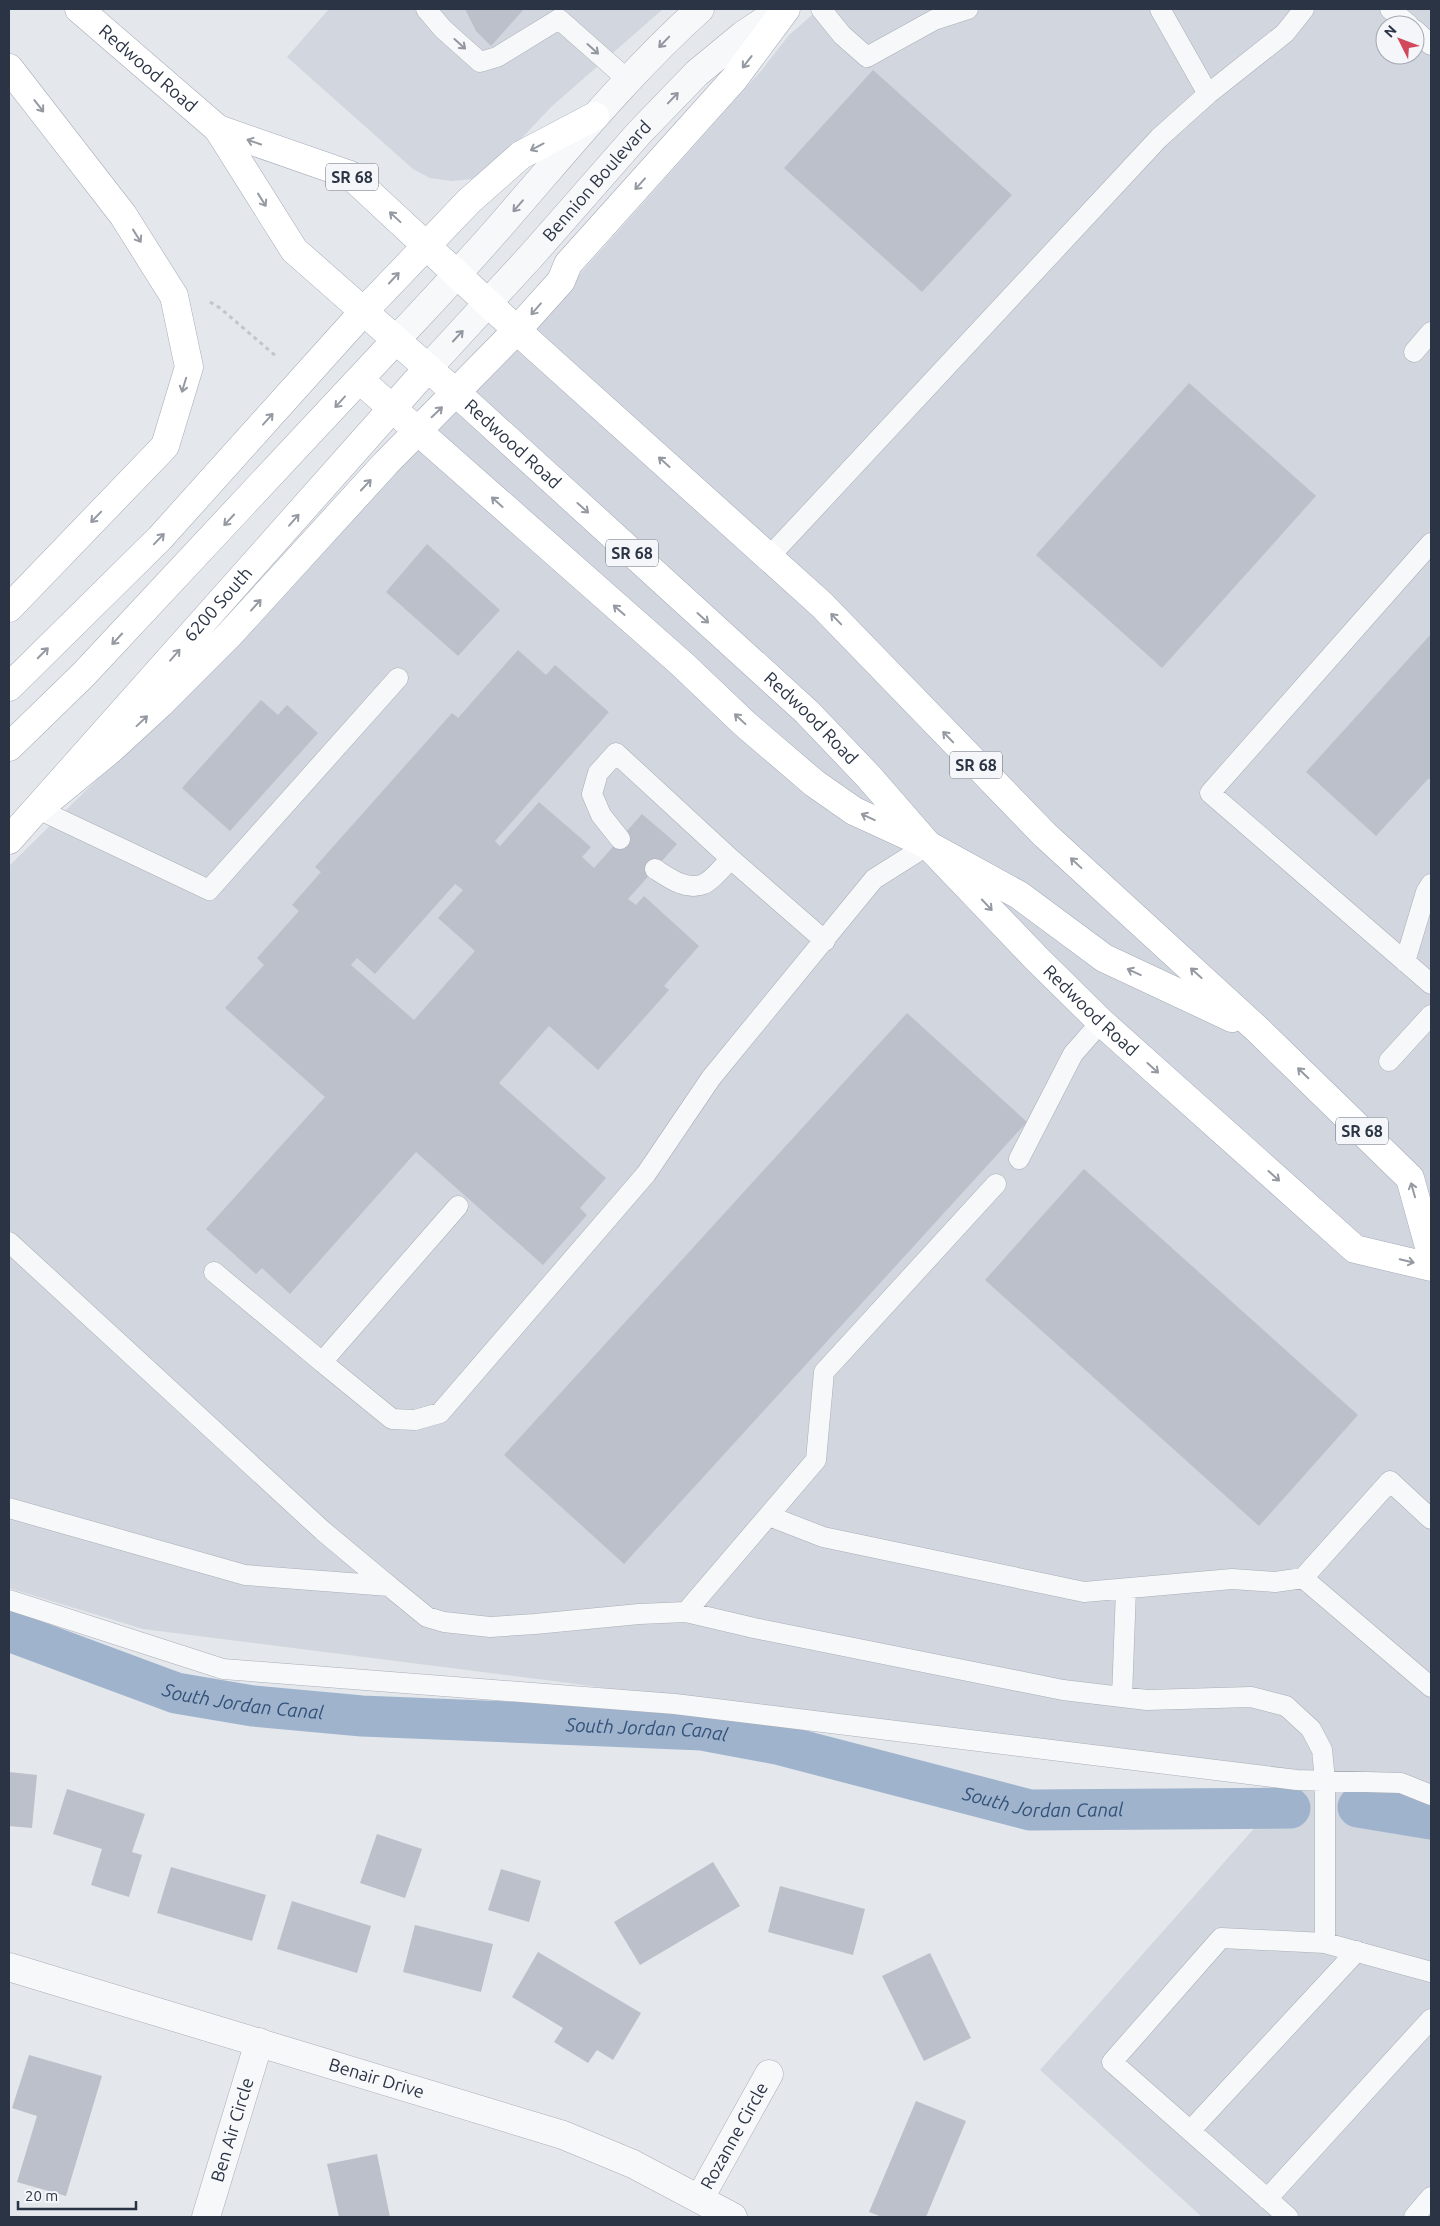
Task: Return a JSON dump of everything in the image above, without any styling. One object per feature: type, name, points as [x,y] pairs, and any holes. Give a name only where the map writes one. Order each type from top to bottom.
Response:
[{"type":"main road","name":"Redwood Road","points":[[78,9],[218,129],[294,250],[457,393],[807,712],[869,777],[928,845],[1036,958],[1101,1022],[1355,1249],[1431,1267]]},
{"type":"main road","points":[[38,809],[110,750],[188,676],[229,635],[417,431],[518,330],[561,281],[568,264],[734,79],[786,9]]},
{"type":"main road","points":[[9,68],[124,214],[174,296],[189,367],[165,446],[9,608]]},
{"type":"main road","points":[[9,687],[160,538],[425,245],[468,201],[521,155],[595,116]]},
{"type":"main road","name":"Redwood Road","points":[[218,129],[350,175],[488,304],[822,605],[1045,835],[1258,1030],[1410,1178],[1431,1254]]},
{"type":"main road","points":[[9,747],[84,674],[396,340]]},
{"type":"main road","name":"6200 South","points":[[9,840],[393,410],[428,368]]},
{"type":"main road","points":[[360,380],[682,664],[752,730],[814,783],[854,811],[928,845],[1019,895],[1104,958],[1258,1030]]},
{"type":"main road","points":[[9,765],[84,674]]},
{"type":"street","points":[[396,340],[628,80],[669,37],[700,9]]},
{"type":"street","name":"Bennion Boulevard","points":[[428,368],[488,304],[639,133],[697,72],[743,35],[782,9]]},
{"type":"street","name":"Benair Drive","points":[[9,1967],[564,2135],[633,2164],[733,2217]]},
{"type":"street","name":"Ben Air Circle","points":[[206,2217],[259,2042]]},
{"type":"street","name":"Rozanne Circle","points":[[700,2198],[769,2074]]},
{"type":"lane","points":[[426,9],[443,29],[480,62],[497,57],[559,19],[628,80]]},
{"type":"lane","points":[[821,9],[842,35],[867,57],[934,20],[968,9]]},
{"type":"lane","points":[[1160,9],[1208,94]]},
{"type":"lane","points":[[769,556],[1160,138],[1208,94],[1284,33],[1304,9]]},
{"type":"lane","points":[[1414,352],[1431,332]]},
{"type":"lane","points":[[1431,543],[1210,794],[1431,984]]},
{"type":"lane","points":[[38,809],[209,890],[398,678]]},
{"type":"lane","points":[[620,839],[601,815],[592,794],[598,773],[616,753],[731,859],[825,941]]},
{"type":"lane","points":[[214,1272],[392,1419],[415,1420],[440,1413],[646,1174],[710,1078],[825,941],[874,879],[928,845]]},
{"type":"lane","points":[[655,869],[676,882],[690,885],[704,884],[731,859]]},
{"type":"lane","points":[[1406,962],[1426,892],[1431,884]]},
{"type":"lane","points":[[1389,1061],[1431,1015]]},
{"type":"lane","points":[[1019,1159],[1072,1054],[1101,1022]]},
{"type":"lane","points":[[686,1612],[816,1460],[824,1372],[996,1184]]},
{"type":"lane","points":[[322,1362],[458,1206]]},
{"type":"lane","points":[[9,1242],[323,1531],[427,1617],[444,1622],[490,1627],[639,1614],[686,1612],[754,1628],[1063,1690],[1147,1700],[1251,1697],[1286,1706],[1311,1729],[1322,1750],[1325,1780],[1325,1943]]},
{"type":"lane","points":[[769,1516],[823,1536],[1084,1592],[1232,1579],[1275,1582],[1303,1578],[1390,1481],[1431,1519]]},
{"type":"lane","points":[[9,1508],[245,1574],[388,1586]]},
{"type":"lane","points":[[1303,1578],[1431,1687]]},
{"type":"lane","points":[[1122,1696],[1126,1589]]},
{"type":"lane","points":[[9,1600],[223,1669],[675,1704],[1297,1780],[1401,1784],[1431,1795]]},
{"type":"lane","points":[[1288,2217],[1112,2062],[1221,1938],[1325,1943],[1431,1972]]},
{"type":"lane","points":[[1190,2131],[1357,1951]]},
{"type":"lane","points":[[1267,2199],[1431,2019]]},
{"type":"lane","points":[[1414,2217],[1431,2197]]},
{"type":"path","points":[[209,302],[220,308],[284,363]]},
{"type":"shaded area","points":[[329,9],[663,9],[551,107],[506,155],[485,173],[472,179],[452,181],[430,178],[413,169],[287,57]]},
{"type":"shaded area","points":[[819,9],[1431,9],[1431,2217],[1202,2217],[1040,2070],[1297,1780],[884,1728],[569,1683],[143,1629],[9,1588],[9,866],[120,757],[537,322],[761,71],[789,35]]},
{"type":"building","points":[[465,9],[524,9],[491,46],[476,31]]},
{"type":"building","points":[[873,70],[1012,195],[922,292],[784,168]]},
{"type":"building","points":[[1189,383],[1316,496],[1162,668],[1036,555]]},
{"type":"building","points":[[427,544],[500,610],[458,656],[386,592]]},
{"type":"building","points":[[1431,634],[1431,779],[1428,779],[1376,836],[1306,772]]},
{"type":"building","points":[[518,650],[546,675],[555,665],[609,712],[495,841],[500,846],[539,802],[591,847],[582,857],[594,868],[642,814],[677,844],[628,899],[636,905],[644,896],[699,946],[664,986],[669,990],[598,1070],[549,1026],[499,1083],[606,1178],[580,1208],[587,1215],[543,1265],[416,1152],[290,1294],[262,1268],[256,1274],[206,1229],[325,1097],[225,1008],[264,965],[257,958],[299,911],[292,905],[321,872],[315,867],[452,713],[458,718]],"holes":[[[455,884],[463,890],[438,918],[475,951],[414,1020],[351,965],[357,958],[375,974]]]},
{"type":"building","points":[[261,700],[278,715],[287,705],[318,733],[230,831],[182,788]]},
{"type":"building","points":[[907,1013],[1027,1122],[624,1564],[504,1455]]},
{"type":"building","points":[[1084,1169],[1358,1415],[1259,1526],[985,1280]]},
{"type":"building","points":[[9,1772],[37,1775],[32,1828],[9,1826]]},
{"type":"building","points":[[67,1789],[145,1814],[132,1852],[142,1855],[129,1897],[91,1885],[102,1849],[53,1834]]},
{"type":"building","points":[[377,1834],[422,1849],[405,1898],[360,1883]]},
{"type":"building","points":[[713,1862],[740,1906],[640,1965],[614,1922]]},
{"type":"building","points":[[171,1867],[266,1895],[252,1941],[157,1913]]},
{"type":"building","points":[[501,1869],[541,1881],[529,1922],[488,1910]]},
{"type":"building","points":[[780,1886],[865,1909],[853,1955],[768,1932]]},
{"type":"building","points":[[292,1901],[371,1926],[357,1973],[277,1949]]},
{"type":"building","points":[[415,1925],[493,1944],[481,1992],[403,1972]]},
{"type":"building","points":[[538,1952],[641,2013],[613,2060],[597,2050],[588,2063],[554,2042],[563,2028],[512,1997]]},
{"type":"building","points":[[930,1953],[971,2038],[924,2061],[882,1976]]},
{"type":"building","points":[[29,2055],[102,2076],[66,2196],[17,2182],[37,2116],[12,2108]]},
{"type":"building","points":[[916,2101],[966,2121],[926,2217],[882,2217],[869,2212]]},
{"type":"building","points":[[377,2154],[390,2217],[339,2217],[327,2164]]},
{"type":"waterway","name":"South Jordan Canal","points":[[9,1631],[176,1693],[253,1706],[362,1716],[702,1730],[777,1744],[1030,1810],[1290,1808]]},
{"type":"waterway","name":"South Jordan Canal","points":[[1358,1807],[1431,1819]]}]
